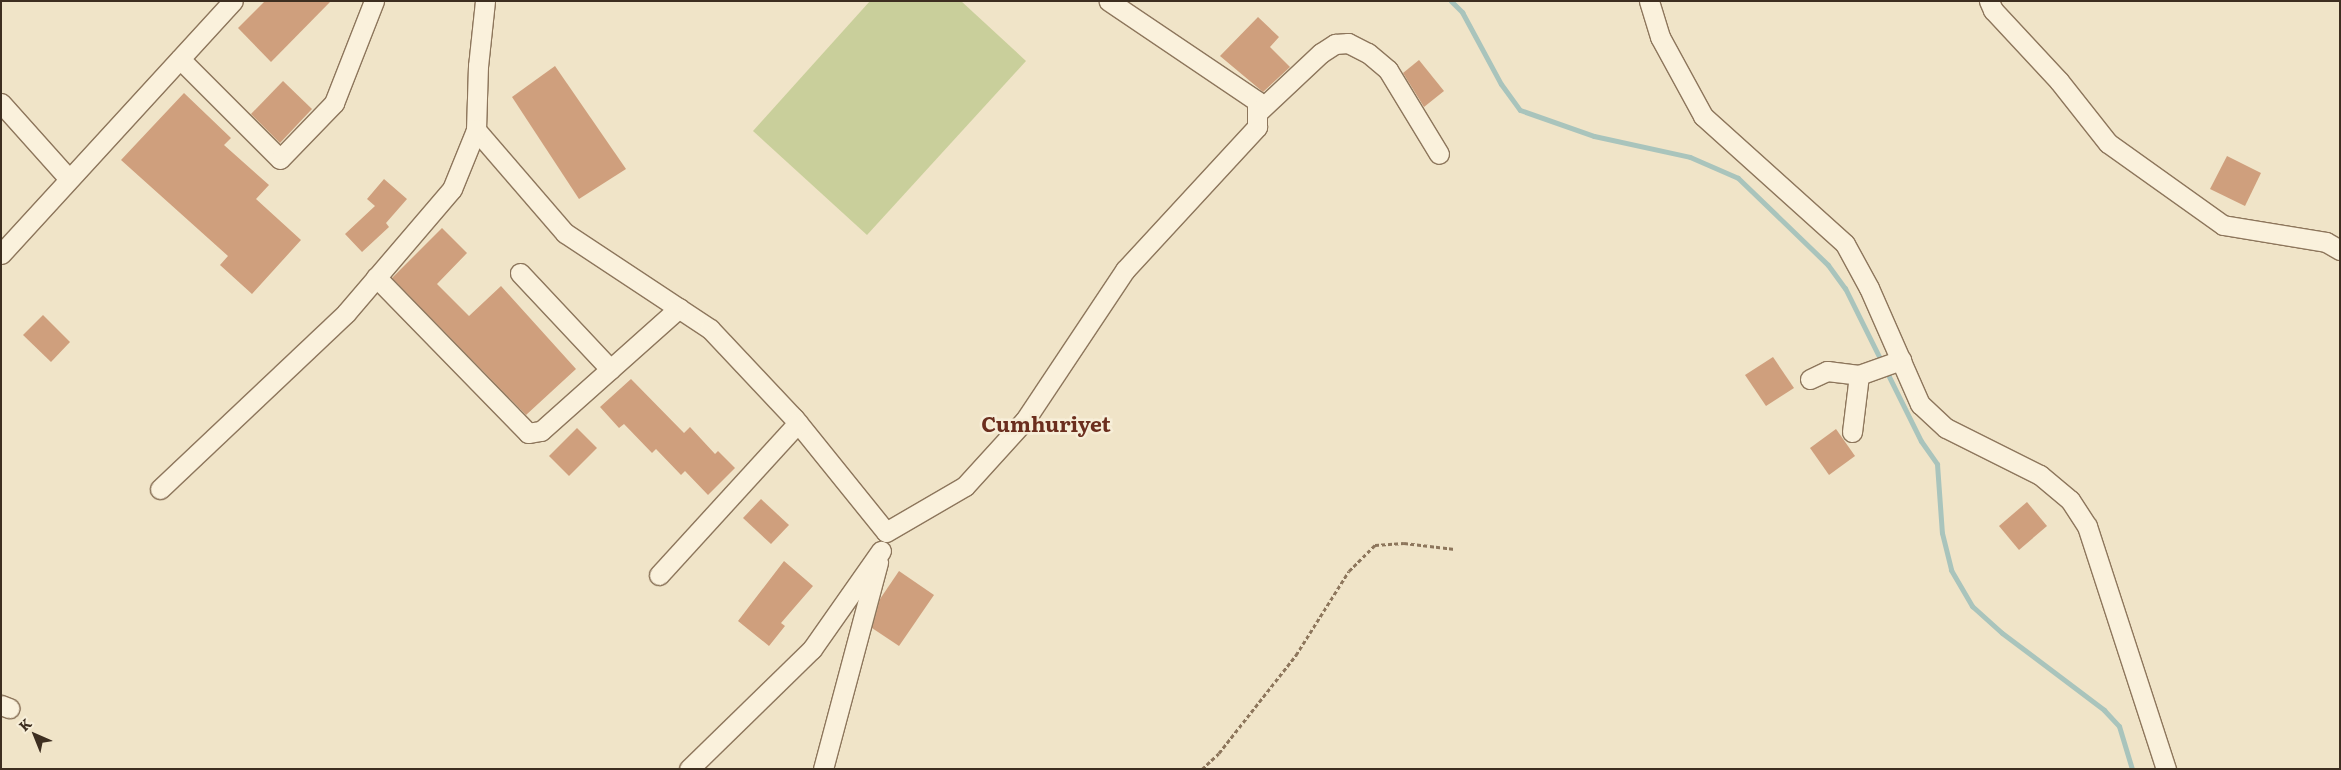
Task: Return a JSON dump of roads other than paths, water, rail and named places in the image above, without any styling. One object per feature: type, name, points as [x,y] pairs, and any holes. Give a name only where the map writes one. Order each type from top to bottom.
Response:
[{"type":"street","points":[[180,59],[280,159],[334,102],[374,1]]},
{"type":"street","points":[[160,490],[346,313],[452,189],[476,130],[478,66],[486,1]]},
{"type":"street","points":[[823,769],[886,532],[965,486],[1025,420],[1125,270],[1257,127],[1257,101],[1109,1]]},
{"type":"street","points":[[1649,1],[1660,37],[1703,116],[1845,244],[1869,288],[1920,404],[1946,428],[2040,475],[2070,500],[2087,526],[2166,769]]},
{"type":"street","points":[[1989,1],[1993,10],[2059,80],[2108,143],[2222,225],[2326,242],[2340,250]]},
{"type":"street","points":[[1,254],[180,59],[227,4]]},
{"type":"street","points":[[1257,113],[1321,53],[1335,44],[1348,43],[1368,53],[1388,70],[1439,154]]},
{"type":"street","points":[[1,103],[69,179]]},
{"type":"street","points":[[476,130],[565,233],[710,329],[798,423],[886,532]]},
{"type":"street","points":[[520,273],[610,369]]},
{"type":"street","points":[[376,277],[528,433],[541,431],[678,308]]},
{"type":"street","points":[[1810,379],[1827,372],[1859,375],[1901,360]]},
{"type":"street","points":[[1852,432],[1859,375]]},
{"type":"street","points":[[659,575],[798,423]]},
{"type":"street","points":[[689,769],[812,649],[882,551]]},
{"type":"waterway","points":[[1451,1],[1462,12],[1501,84],[1520,110],[1594,136],[1690,157],[1738,178],[1828,265],[1845,288],[1921,441],[1937,464],[1942,533],[1951,570],[1972,606],[2002,633],[2104,710],[2119,726],[2132,769]]},
{"type":"district","name":"Cumhuriyet","points":[[1046,423]]}]
